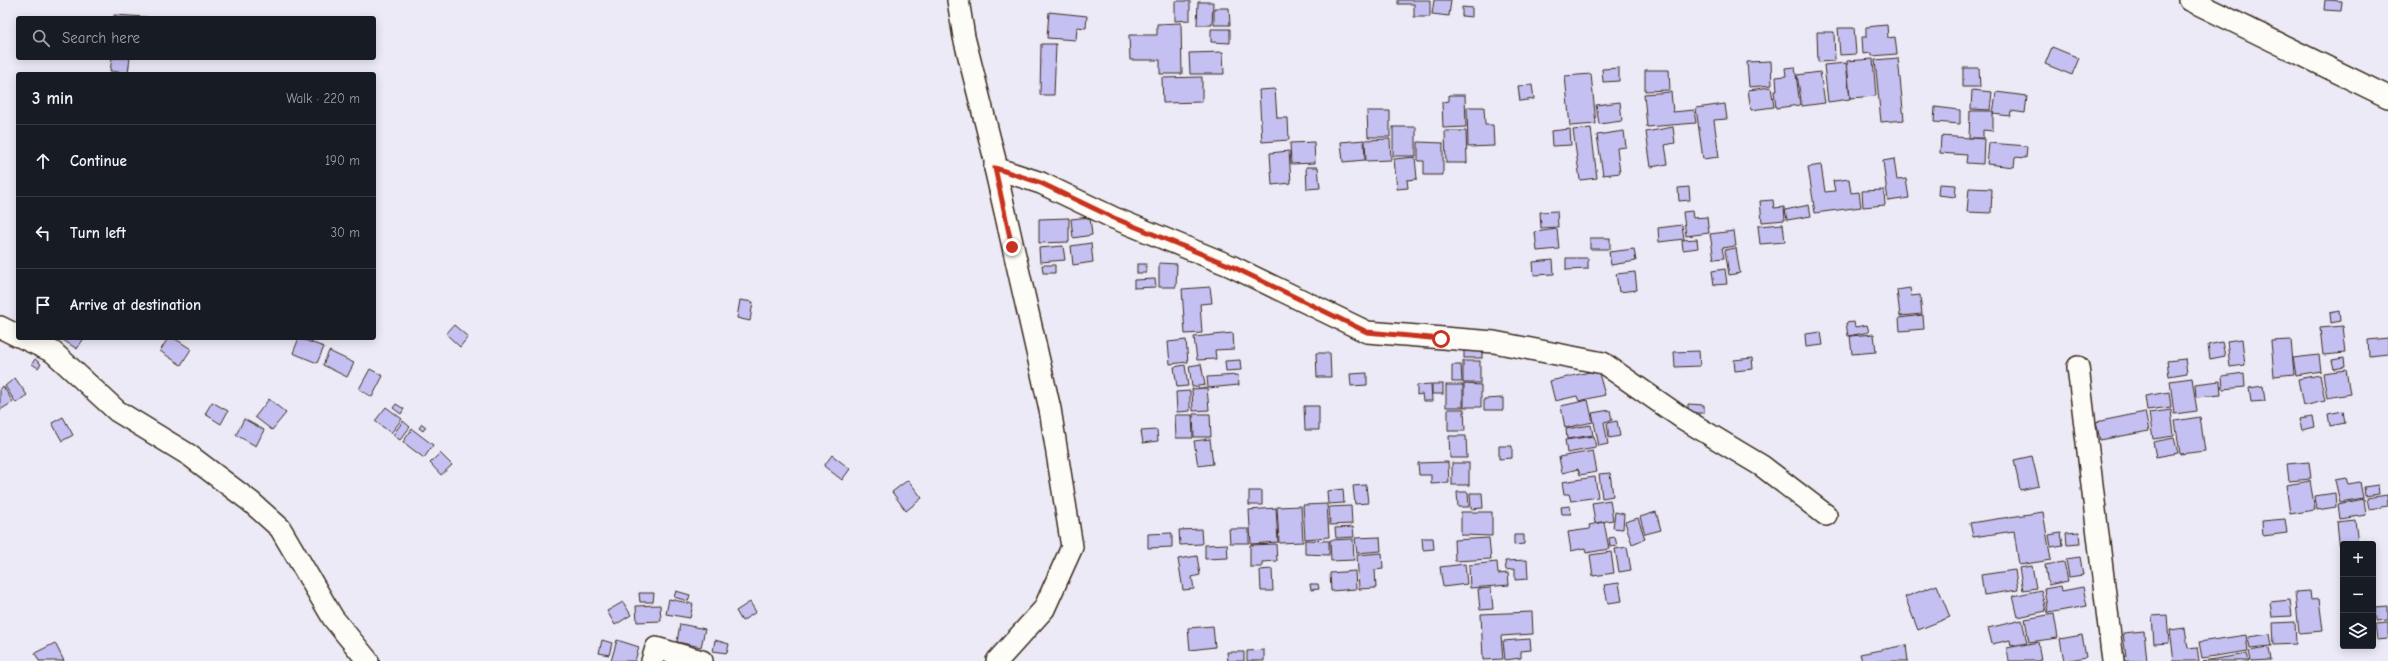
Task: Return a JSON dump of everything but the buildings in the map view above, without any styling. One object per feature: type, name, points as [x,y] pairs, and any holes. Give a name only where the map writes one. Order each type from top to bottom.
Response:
[{"type":"street","points":[[958,0],[964,37],[995,160],[995,168],[1050,409],[1072,547],[1044,609],[997,661]]},
{"type":"street","points":[[2190,0],[2388,97]]},
{"type":"street","points":[[995,168],[1041,183],[1114,218],[1231,266],[1367,332],[1494,342],[1603,363],[1682,418],[1762,466],[1826,515]]},
{"type":"street","points":[[0,327],[16,335]]},
{"type":"street","points":[[27,340],[53,352],[117,411],[189,456],[251,502],[280,528],[333,618],[368,661]]},
{"type":"street","points":[[2078,367],[2113,661]]},
{"type":"street","points":[[652,661],[656,648],[702,661]]},
{"type":"route","points":[[1012,247],[995,168],[1041,183],[1114,218],[1231,266],[1367,332],[1441,339]]}]
